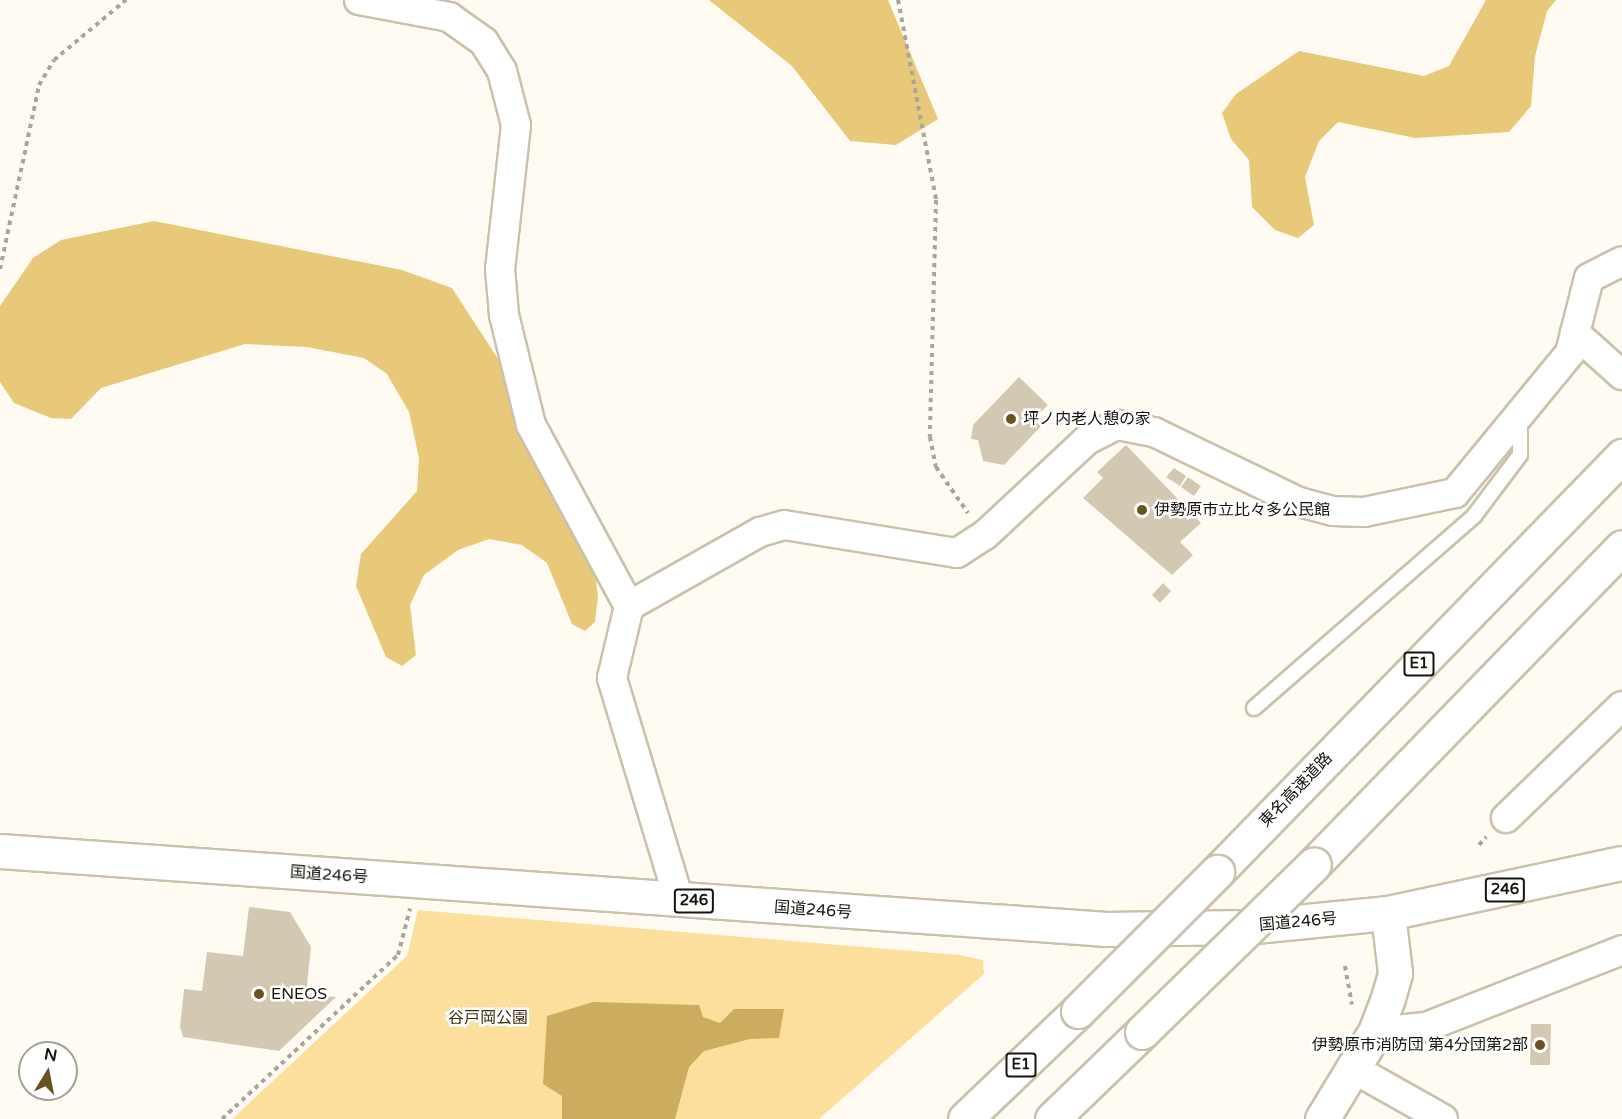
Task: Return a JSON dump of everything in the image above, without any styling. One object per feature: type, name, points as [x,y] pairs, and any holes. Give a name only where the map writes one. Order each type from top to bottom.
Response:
[{"type":"main road","name":"東名高速道路","points":[[965,1119],[1078,1011],[1217,872],[1622,456]]},
{"type":"main road","points":[[1052,1119],[1314,864],[1622,547]]},
{"type":"main road","name":"国道246号","points":[[0,851],[1106,929],[1245,927],[1388,914],[1622,863]]},
{"type":"main road","points":[[1322,1119],[1354,1070],[1375,1032],[1395,973],[1388,914]]},
{"type":"street","points":[[359,0],[448,17],[484,42],[502,71],[516,125],[500,269],[504,315],[531,425],[629,606],[612,678],[679,900]]},
{"type":"street","points":[[629,606],[772,528],[804,527],[947,554],[965,550],[985,535],[1087,440],[1117,425],[1164,436],[1299,502],[1347,513],[1455,493],[1566,360],[1589,278],[1622,261]]},
{"type":"street","points":[[1575,333],[1622,375]]},
{"type":"street","points":[[1506,818],[1622,706]]},
{"type":"street","points":[[1375,1032],[1426,1027],[1622,950]]},
{"type":"street","points":[[1354,1070],[1443,1119]]},
{"type":"lane","points":[[1254,708],[1474,516],[1520,455],[1519,416]]},
{"type":"path","points":[[0,269],[39,85],[54,60],[126,0]]},
{"type":"path","points":[[898,0],[936,200],[930,437],[936,467],[985,535]]},
{"type":"path","points":[[222,1119],[398,955],[411,904]]},
{"type":"path","points":[[1346,966],[1353,1006],[1348,1014]]},
{"type":"green space","name":"谷戸岡公園","points":[[418,910],[960,955],[983,960],[984,974],[819,1119],[232,1119],[407,956]]},
{"type":"shaded area","points":[[709,0],[888,0],[938,119],[896,145],[850,141],[792,66]]},
{"type":"shaded area","points":[[1486,0],[1556,0],[1547,11],[1535,56],[1531,106],[1509,132],[1415,138],[1338,122],[1319,141],[1305,177],[1314,225],[1298,238],[1275,230],[1252,207],[1249,160],[1231,139],[1222,113],[1236,94],[1299,51],[1424,76],[1449,66]]},
{"type":"shaded area","points":[[154,221],[402,270],[452,288],[500,362],[543,477],[593,555],[598,597],[595,622],[585,631],[572,624],[547,563],[522,545],[489,539],[458,550],[424,575],[410,605],[416,655],[402,666],[386,657],[356,586],[361,554],[417,491],[419,458],[409,412],[387,374],[364,358],[307,347],[245,344],[101,388],[71,419],[51,418],[14,403],[0,382],[0,306],[33,258],[61,240]]},
{"type":"shaded area","points":[[593,1002],[699,1005],[703,1017],[720,1023],[734,1009],[784,1009],[779,1038],[750,1039],[704,1051],[689,1067],[675,1119],[562,1119],[562,1096],[543,1084],[547,1016]]},
{"type":"building","name":"坪ノ内老人憩の家","points":[[1019,377],[1048,405],[1038,415],[1045,422],[1004,465],[983,461],[978,440],[971,439],[973,425]]},
{"type":"building","name":"伊勢原市立比々多公民館","points":[[1126,445],[1201,523],[1180,542],[1193,555],[1172,575],[1083,498],[1103,478],[1097,472]]},
{"type":"building","points":[[1174,468],[1186,476],[1180,486],[1166,477]]},
{"type":"building","points":[[1188,477],[1201,486],[1194,496],[1181,487]]},
{"type":"building","points":[[1163,583],[1171,591],[1160,603],[1152,595]]},
{"type":"building","points":[[249,907],[290,912],[311,947],[306,994],[336,997],[279,1051],[183,1037],[180,1027],[184,989],[202,991],[207,952],[243,956]]},
{"type":"building","name":"伊勢原市消防団 第4分団第2部","points":[[1531,1024],[1551,1024],[1550,1065],[1530,1065]]},
{"type":"place","name":"坪ノ内老人憩の家","points":[[1011,419]]},
{"type":"place","name":"伊勢原市立比々多公民館","points":[[1142,510]]},
{"type":"place","name":"ENEOS","points":[[259,994]]},
{"type":"place","name":"伊勢原市消防団 第4分団第2部","points":[[1540,1045]]}]
